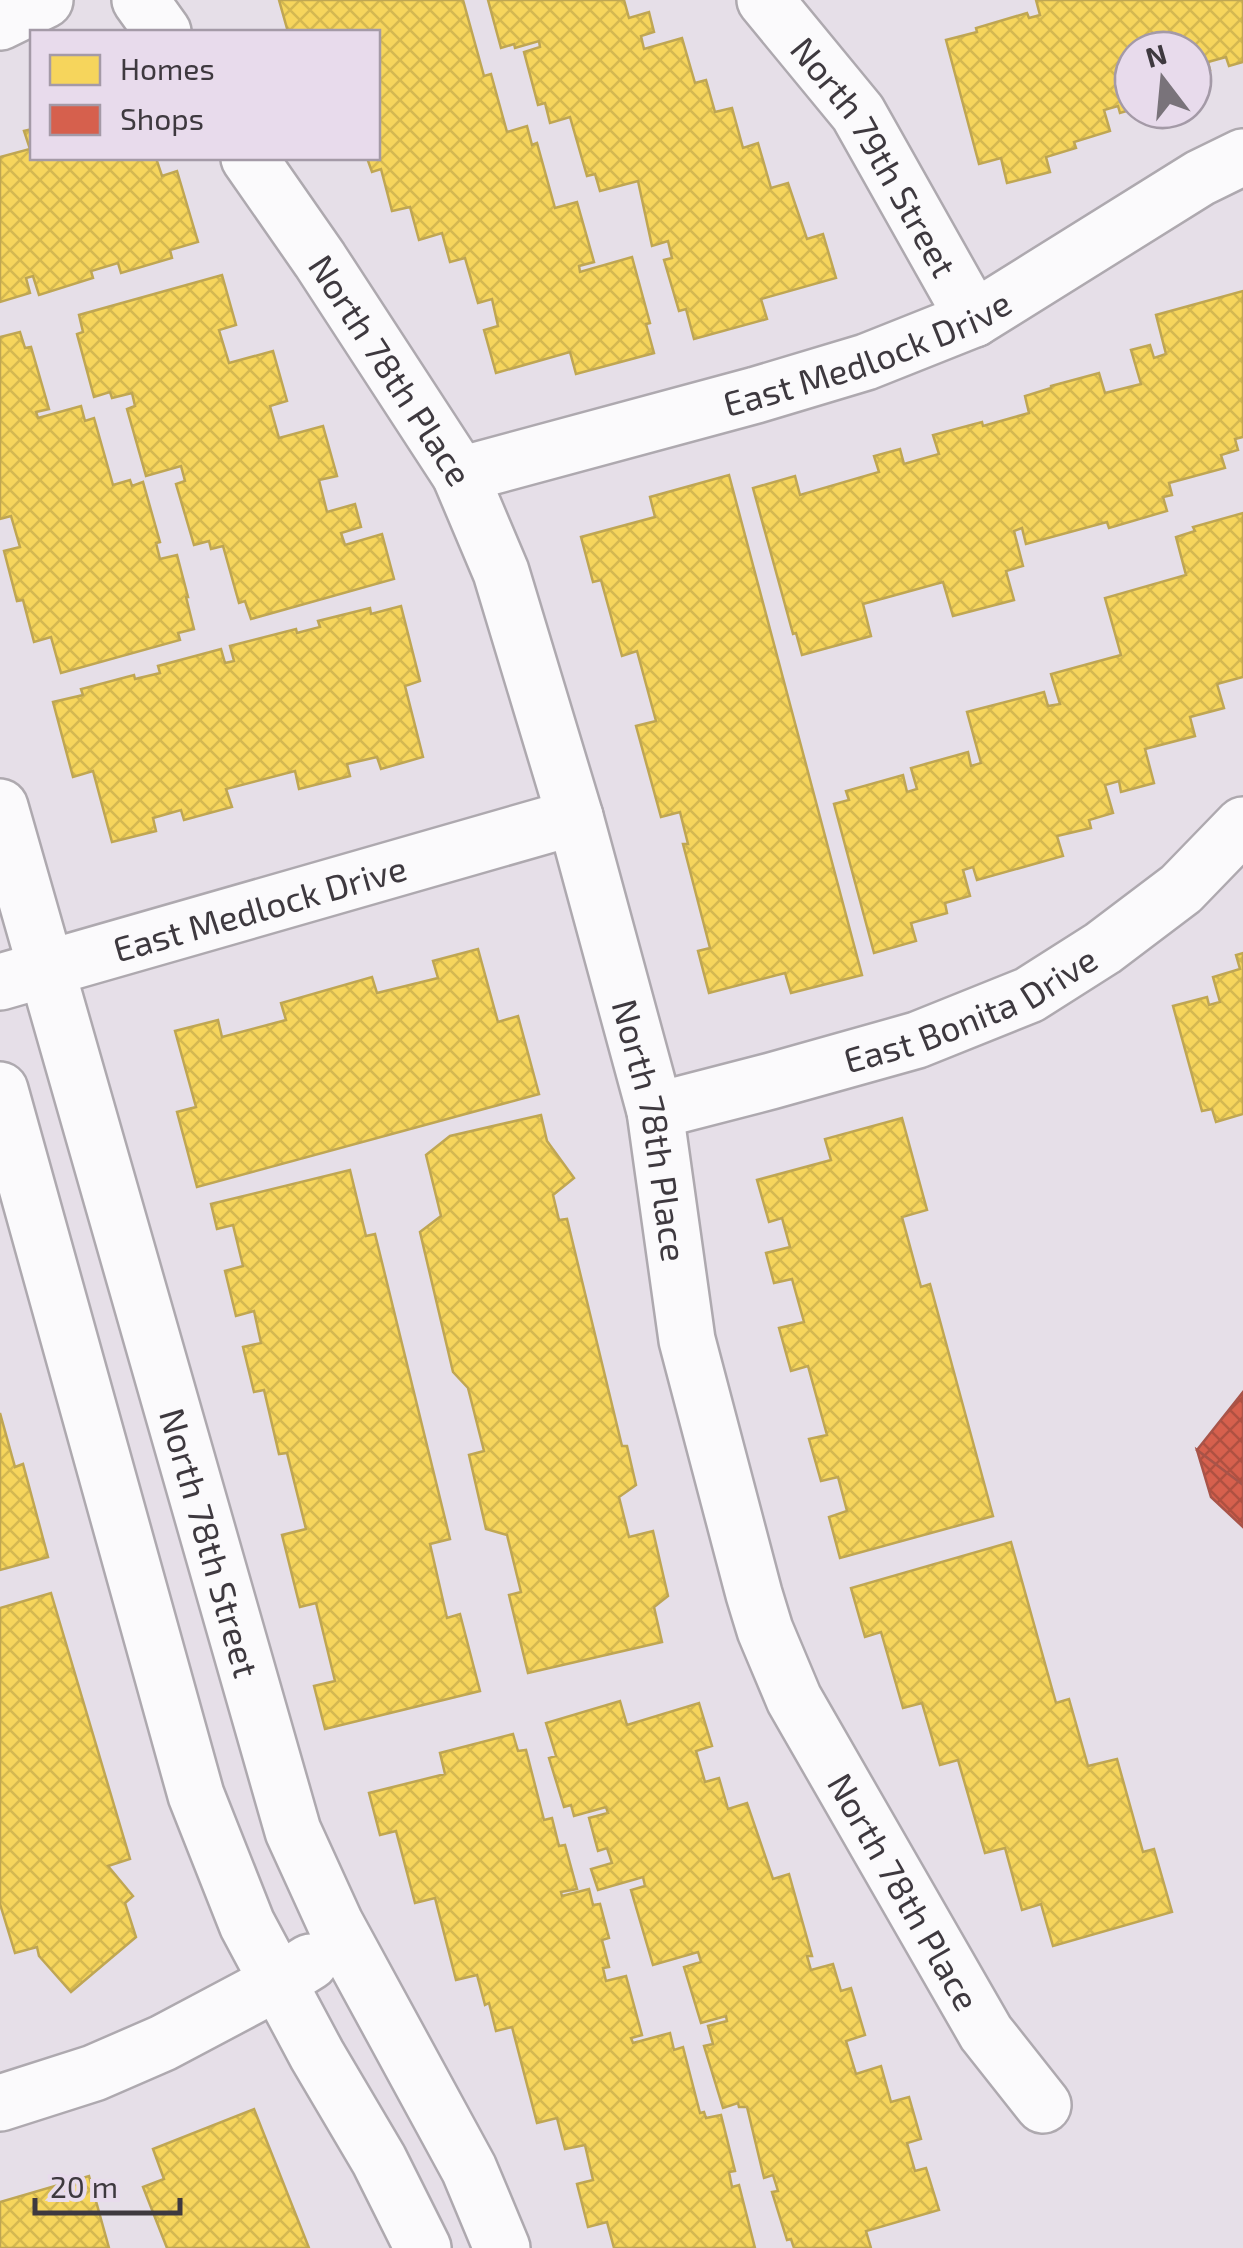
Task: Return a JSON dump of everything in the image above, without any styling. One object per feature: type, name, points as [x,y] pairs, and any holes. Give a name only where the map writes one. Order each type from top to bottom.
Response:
[{"type":"street","points":[[0,22],[45,0]]},
{"type":"street","points":[[140,0],[162,30]]},
{"type":"street","name":"North 79th Street","points":[[766,0],[858,113],[974,319]]},
{"type":"street","name":"East Medlock Drive","points":[[460,474],[756,396],[866,362],[974,319],[1200,178],[1243,157]]},
{"type":"street","name":"North 78th Place","points":[[250,160],[460,474],[501,572],[575,817],[655,1111],[687,1340],[765,1630],[794,1700],[986,2033],[1043,2104]]},
{"type":"street","name":"North 78th Street","points":[[0,807],[23,976],[293,1831],[344,1940],[469,2170],[502,2248]]},
{"type":"street","name":"East Medlock Drive","points":[[23,976],[575,817]]},
{"type":"street","name":"East Bonita Drive","points":[[655,1111],[917,1040],[1029,995],[1103,948],[1181,889],[1243,825]]},
{"type":"street","points":[[0,1090],[196,1795],[247,1924],[317,2056],[379,2160],[423,2248]]},
{"type":"street","points":[[0,2102],[94,2073],[146,2050],[278,1982],[344,1940]]},
{"type":"building: Homes","points":[[279,0],[463,0],[484,76],[491,74],[507,132],[527,126],[532,145],[537,143],[555,208],[577,202],[594,262],[579,266],[580,272],[632,257],[654,353],[576,374],[570,352],[496,373],[484,330],[498,326],[492,299],[478,303],[465,258],[450,262],[442,233],[419,240],[410,207],[392,211],[381,169],[372,172],[368,160],[380,160],[380,30],[287,30]]},
{"type":"building: Homes","points":[[488,0],[624,0],[629,18],[649,12],[654,32],[641,36],[644,49],[682,38],[695,83],[706,80],[715,112],[732,108],[743,148],[758,143],[771,188],[788,183],[807,239],[823,234],[836,278],[761,299],[767,319],[694,339],[686,309],[679,311],[664,260],[672,258],[668,241],[652,246],[638,181],[600,191],[595,174],[587,176],[570,117],[550,123],[545,103],[538,105],[524,52],[540,47],[539,41],[501,48]]},
{"type":"building: Homes","points":[[1036,0],[1243,0],[1243,62],[1229,66],[1226,57],[1213,61],[1213,30],[1113,30],[1113,107],[1104,110],[1110,131],[1074,142],[1076,148],[1046,157],[1050,172],[1007,183],[1001,158],[979,164],[946,40],[1027,13],[1029,18],[1040,15]]},
{"type":"building: Homes","points":[[30,149],[30,160],[157,160],[162,176],[177,171],[198,242],[170,250],[172,258],[121,273],[118,263],[91,271],[93,278],[39,295],[33,276],[26,278],[30,293],[0,302],[0,157]]},
{"type":"building: Homes","points":[[222,275],[236,325],[219,330],[229,363],[273,351],[287,401],[270,406],[279,438],[323,426],[337,476],[319,480],[327,512],[355,504],[361,527],[341,533],[345,545],[382,534],[394,579],[251,619],[245,601],[239,603],[223,546],[211,549],[209,541],[194,545],[176,484],[185,481],[181,466],[146,476],[127,409],[135,406],[132,393],[112,398],[110,392],[94,397],[77,334],[83,332],[79,315]]},
{"type":"building: Homes","points":[[1243,291],[1243,437],[1235,439],[1238,450],[1221,455],[1225,468],[1169,483],[1172,495],[1163,497],[1167,511],[1109,528],[1107,522],[1026,544],[1022,528],[1014,531],[1023,566],[1006,571],[1014,600],[953,616],[943,582],[863,604],[871,636],[802,655],[753,488],[795,476],[800,495],[879,472],[874,456],[900,449],[904,464],[939,454],[933,435],[1029,413],[1025,396],[1099,373],[1105,393],[1141,384],[1131,350],[1150,345],[1154,358],[1166,354],[1156,315]]},
{"type":"building: Homes","points":[[20,332],[25,348],[31,347],[49,409],[36,412],[38,418],[81,406],[85,421],[94,418],[113,485],[130,480],[132,486],[143,482],[160,542],[156,543],[160,559],[177,555],[188,597],[194,629],[178,633],[180,640],[61,673],[51,637],[34,642],[23,600],[17,601],[4,551],[20,547],[11,516],[0,519],[0,337]]},
{"type":"building: Homes","points":[[729,475],[862,975],[791,993],[785,973],[709,993],[698,951],[710,948],[683,844],[688,844],[680,812],[661,817],[636,726],[656,721],[637,651],[622,656],[601,580],[593,582],[581,537],[655,517],[650,497]]},
{"type":"building: Homes","points":[[1243,513],[1243,677],[1217,684],[1224,708],[1190,717],[1195,736],[1145,749],[1154,783],[1121,792],[1119,781],[1105,785],[1113,813],[1089,820],[1091,828],[1057,836],[1063,856],[977,880],[973,867],[963,870],[970,896],[945,903],[947,913],[911,923],[916,941],[874,953],[834,804],[849,800],[846,791],[903,775],[907,792],[917,789],[911,768],[968,752],[971,766],[981,763],[967,712],[1044,692],[1048,706],[1060,704],[1051,674],[1121,655],[1105,598],[1186,575],[1176,537],[1195,531],[1193,527]]},
{"type":"building: Homes","points":[[401,606],[420,681],[405,686],[423,757],[381,769],[377,757],[347,764],[350,776],[299,789],[295,771],[226,789],[232,807],[184,820],[181,810],[153,818],[156,831],[112,842],[93,771],[73,777],[53,702],[83,695],[81,689],[134,675],[135,679],[160,673],[158,666],[221,649],[225,663],[234,661],[230,646],[296,629],[297,633],[320,627],[318,621],[370,608],[371,614]]},
{"type":"building: Homes","points":[[478,949],[498,1022],[518,1016],[539,1094],[197,1187],[177,1112],[196,1107],[175,1031],[218,1020],[222,1037],[286,1020],[281,1003],[372,977],[377,993],[438,978],[433,961]]},
{"type":"building: Homes","points":[[1243,953],[1243,1114],[1216,1122],[1212,1109],[1202,1111],[1173,1006],[1207,997],[1209,1005],[1220,1002],[1213,977],[1240,969],[1236,955]]},
{"type":"building: Homes","points":[[541,1115],[547,1141],[574,1178],[553,1195],[559,1220],[567,1219],[622,1446],[627,1446],[636,1485],[619,1497],[629,1537],[653,1531],[668,1596],[654,1607],[662,1642],[528,1673],[509,1595],[521,1592],[507,1535],[486,1529],[469,1455],[484,1451],[468,1388],[453,1372],[420,1232],[441,1216],[426,1155],[450,1136]]},
{"type":"building: Homes","points":[[902,1118],[927,1210],[902,1217],[921,1287],[930,1284],[993,1516],[840,1558],[829,1517],[847,1511],[838,1477],[821,1481],[809,1439],[827,1435],[808,1366],[791,1371],[779,1328],[804,1322],[792,1279],[774,1283],[766,1253],[790,1247],[782,1218],[769,1222],[757,1180],[831,1160],[825,1139]]},
{"type":"building: Homes","points":[[350,1170],[366,1236],[375,1234],[450,1539],[430,1544],[447,1618],[460,1614],[480,1691],[325,1729],[314,1686],[335,1681],[316,1603],[300,1607],[282,1535],[306,1529],[287,1453],[279,1454],[264,1390],[254,1392],[243,1347],[261,1343],[254,1311],[236,1316],[225,1271],[243,1266],[233,1225],[217,1229],[211,1204]]},
{"type":"building: Homes","points":[[0,1413],[15,1467],[23,1464],[48,1557],[0,1570]]},
{"type":"building: Homes","points":[[1011,1542],[1056,1703],[1069,1699],[1088,1766],[1117,1759],[1143,1852],[1154,1849],[1172,1912],[1053,1946],[1041,1904],[1022,1910],[1005,1848],[985,1853],[958,1760],[940,1765],[922,1703],[903,1708],[881,1632],[865,1637],[851,1588]]},
{"type":"building: Homes","points":[[51,1593],[130,1859],[108,1866],[133,1896],[125,1903],[136,1937],[71,1992],[39,1956],[37,1947],[15,1953],[0,1904],[0,1608]]},
{"type":"building: Homes","points":[[620,1701],[627,1725],[699,1703],[712,1746],[696,1751],[705,1782],[719,1778],[728,1809],[747,1803],[773,1879],[789,1874],[812,1956],[807,1956],[811,1970],[833,1964],[841,1991],[851,1988],[865,2035],[846,2041],[856,2074],[881,2066],[891,2102],[909,2097],[921,2139],[907,2143],[915,2171],[926,2168],[939,2210],[866,2231],[871,2248],[794,2248],[791,2239],[787,2240],[772,2192],[778,2191],[773,2175],[764,2178],[747,2107],[739,2107],[738,2103],[723,2108],[704,2046],[713,2044],[708,2026],[727,2021],[726,2016],[701,2023],[684,1967],[701,1962],[698,1952],[653,1965],[631,1890],[645,1886],[643,1877],[598,1890],[591,1869],[612,1863],[607,1848],[598,1851],[589,1818],[608,1813],[606,1807],[574,1816],[571,1805],[564,1807],[549,1758],[556,1756],[546,1723]]},
{"type":"building: Homes","points":[[513,1734],[518,1751],[526,1750],[544,1820],[552,1818],[559,1846],[565,1845],[577,1889],[561,1892],[562,1896],[589,1889],[593,1905],[600,1904],[609,1938],[602,1940],[609,1967],[603,1968],[606,1981],[626,1976],[642,2035],[631,2038],[633,2043],[670,2033],[674,2050],[683,2047],[700,2113],[704,2112],[706,2118],[721,2115],[735,2171],[729,2172],[732,2187],[739,2185],[755,2248],[614,2248],[607,2222],[588,2227],[577,2184],[593,2180],[585,2145],[565,2149],[557,2118],[537,2123],[512,2027],[496,2031],[477,1975],[456,1980],[435,1898],[415,1903],[396,1831],[380,1835],[369,1793],[445,1774],[440,1753]]},
{"type":"building: Homes","points":[[254,2109],[309,2248],[167,2248],[143,2187],[164,2179],[153,2149]]},
{"type":"building: Homes","points":[[89,2176],[109,2248],[0,2248],[0,2202]]},
{"type":"building: Shops","points":[[1243,1392],[1243,1485],[1197,1450]]},
{"type":"building: Shops","points":[[1197,1450],[1243,1485],[1243,1527],[1211,1497]]}]
